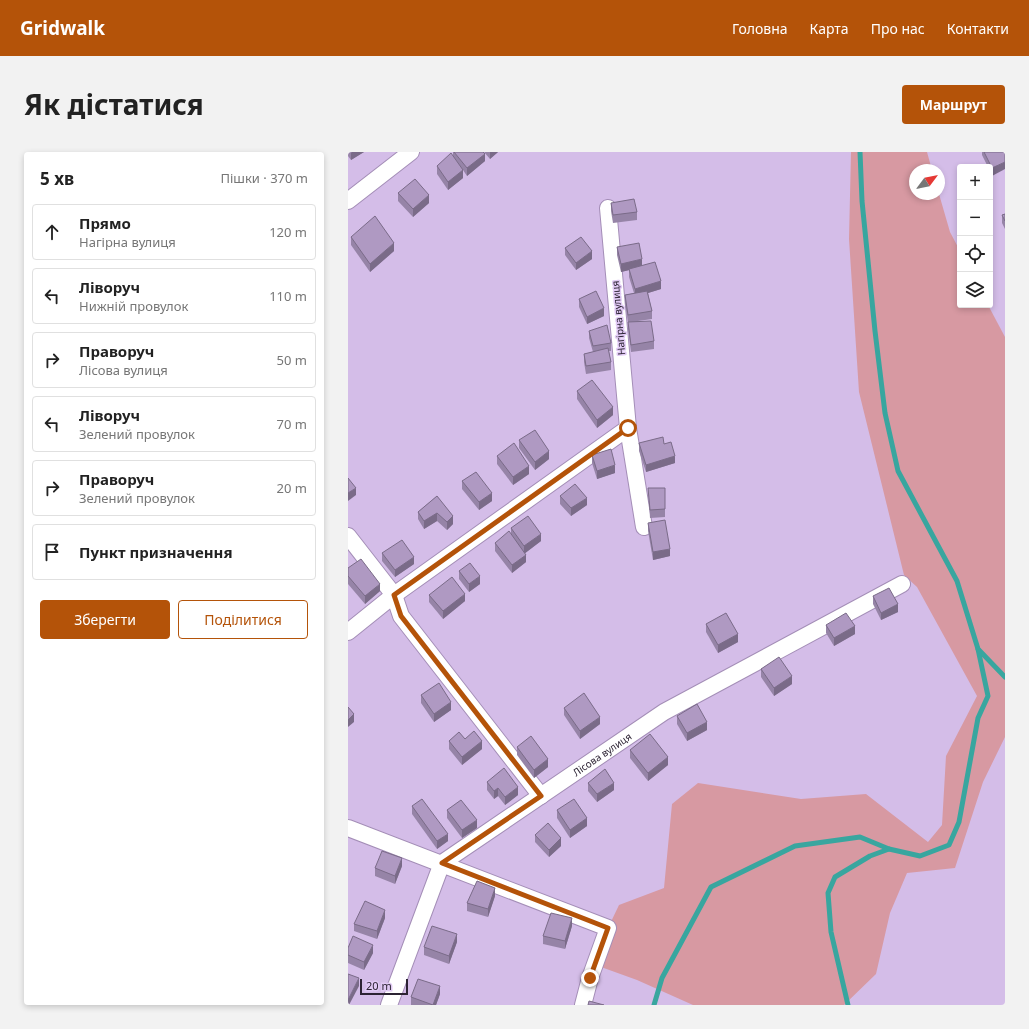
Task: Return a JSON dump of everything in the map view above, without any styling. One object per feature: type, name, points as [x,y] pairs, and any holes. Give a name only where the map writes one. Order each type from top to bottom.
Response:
[{"type":"street","points":[[348,201],[411,152]]},
{"type":"street","name":"Нагірна вулиця","points":[[608,208],[628,428],[644,527]]},
{"type":"street","points":[[348,632],[394,595],[628,428]]},
{"type":"street","points":[[348,536],[394,595],[401,616],[541,796]]},
{"type":"street","name":"Лісова вулиця","points":[[442,863],[664,712],[902,584]]},
{"type":"street","points":[[348,828],[608,928],[590,978],[584,1005]]},
{"type":"street","points":[[389,1005],[442,863]]},
{"type":"shaded area","points":[[851,152],[927,152],[930,164],[909,164],[909,200],[941,200],[950,232],[957,245],[957,308],[990,308],[1005,337],[1005,737],[983,782],[955,868],[907,873],[890,913],[876,974],[844,1005],[693,1005],[637,980],[601,967],[608,928],[619,905],[664,888],[672,804],[698,783],[801,799],[866,794],[928,842],[942,825],[946,756],[977,696],[917,587],[904,575],[859,392],[849,239]]},
{"type":"building","points":[[454,152],[483,152],[485,154],[467,168]]},
{"type":"building","points":[[984,152],[1005,152],[1005,162],[993,168],[993,164],[990,164]]},
{"type":"building","points":[[451,153],[463,170],[448,182],[437,166]]},
{"type":"building","points":[[415,179],[429,195],[413,209],[398,193]]},
{"type":"building","points":[[634,199],[637,212],[613,215],[611,203]]},
{"type":"building","points":[[1005,214],[1005,221],[1002,215]]},
{"type":"building","points":[[375,216],[394,243],[370,264],[351,237]]},
{"type":"building","points":[[581,237],[592,251],[576,263],[565,248]]},
{"type":"building","points":[[639,243],[642,259],[621,264],[617,247]]},
{"type":"building","points":[[655,262],[661,281],[635,289],[629,269]]},
{"type":"building","points":[[596,291],[604,308],[587,317],[579,299]]},
{"type":"building","points":[[647,291],[652,311],[628,315],[625,295]]},
{"type":"building","points":[[651,321],[654,341],[631,345],[628,322]]},
{"type":"building","points":[[607,325],[611,343],[593,346],[589,331]]},
{"type":"building","points":[[608,348],[611,362],[586,366],[584,354]]},
{"type":"building","points":[[592,380],[613,407],[597,420],[577,391]]},
{"type":"building","points":[[535,430],[549,451],[535,462],[519,440]]},
{"type":"building","points":[[663,437],[664,444],[671,442],[675,456],[646,465],[639,443]]},
{"type":"building","points":[[514,443],[529,466],[513,477],[497,456]]},
{"type":"building","points":[[611,449],[615,465],[597,471],[592,455]]},
{"type":"building","points":[[476,472],[492,493],[479,502],[462,481]]},
{"type":"building","points":[[348,478],[356,488],[348,493]]},
{"type":"building","points":[[575,484],[587,498],[571,508],[560,496]]},
{"type":"building","points":[[648,488],[665,488],[665,509],[650,510]]},
{"type":"building","points":[[437,496],[453,516],[447,522],[437,513],[424,521],[418,512]]},
{"type":"building","points":[[528,516],[541,534],[524,546],[511,528]]},
{"type":"building","points":[[665,520],[670,549],[653,552],[648,523]]},
{"type":"building","points":[[509,531],[526,555],[512,565],[495,543]]},
{"type":"building","points":[[402,540],[414,557],[395,570],[382,553]]},
{"type":"building","points":[[361,559],[380,584],[365,596],[348,576],[348,568]]},
{"type":"building","points":[[470,563],[480,576],[469,584],[459,571]]},
{"type":"building","points":[[452,577],[465,594],[443,611],[429,595]]},
{"type":"building","points":[[889,588],[898,604],[881,613],[873,596]]},
{"type":"building","points":[[726,613],[738,634],[718,645],[706,624]]},
{"type":"building","points":[[846,613],[855,626],[834,638],[826,625]]},
{"type":"building","points":[[779,657],[792,676],[774,688],[761,669]]},
{"type":"building","points":[[439,683],[451,702],[434,714],[421,695]]},
{"type":"building","points":[[584,693],[600,717],[580,731],[564,708]]},
{"type":"building","points":[[697,704],[707,722],[687,733],[677,716]]},
{"type":"building","points":[[348,707],[354,714],[348,720]]},
{"type":"building","points":[[474,731],[482,741],[462,757],[449,741],[459,732],[465,739]]},
{"type":"building","points":[[650,734],[668,757],[648,773],[630,750]]},
{"type":"building","points":[[531,736],[548,759],[534,770],[517,747]]},
{"type":"building","points":[[504,768],[518,787],[505,797],[498,788],[494,791],[487,782]]},
{"type":"building","points":[[605,769],[614,783],[597,794],[588,783]]},
{"type":"building","points":[[422,799],[448,834],[437,841],[412,806]]},
{"type":"building","points":[[574,799],[587,818],[570,830],[557,810]]},
{"type":"building","points":[[461,800],[477,820],[462,830],[447,810]]},
{"type":"building","points":[[548,823],[561,838],[549,850],[535,835]]},
{"type":"building","points":[[382,851],[402,858],[395,876],[375,868]]},
{"type":"building","points":[[477,881],[495,888],[488,909],[467,903]]},
{"type":"building","points":[[365,901],[385,910],[377,931],[354,924]]},
{"type":"building","points":[[551,913],[572,918],[565,941],[543,936]]},
{"type":"building","points":[[432,926],[457,934],[449,956],[424,947]]},
{"type":"building","points":[[353,936],[373,945],[364,962],[348,955],[348,948]]},
{"type":"building","points":[[348,974],[359,978],[348,1000]]},
{"type":"building","points":[[418,979],[440,986],[433,1005],[411,997]]},
{"type":"building","points":[[589,1001],[604,1005],[588,1005]]},
{"type":"waterway","points":[[860,152],[862,201],[875,331],[885,413],[898,471],[957,581],[978,649],[1005,677]]},
{"type":"waterway","points":[[654,1005],[662,978],[711,887],[795,846],[860,837],[889,849],[920,856],[949,845],[959,822],[978,718],[988,696],[978,649]]},
{"type":"waterway","points":[[848,1005],[831,932],[828,893],[835,877],[870,856],[889,849]]},
{"type":"route","points":[[590,978],[608,928],[442,863],[541,796],[401,616],[394,595],[628,428]]}]
